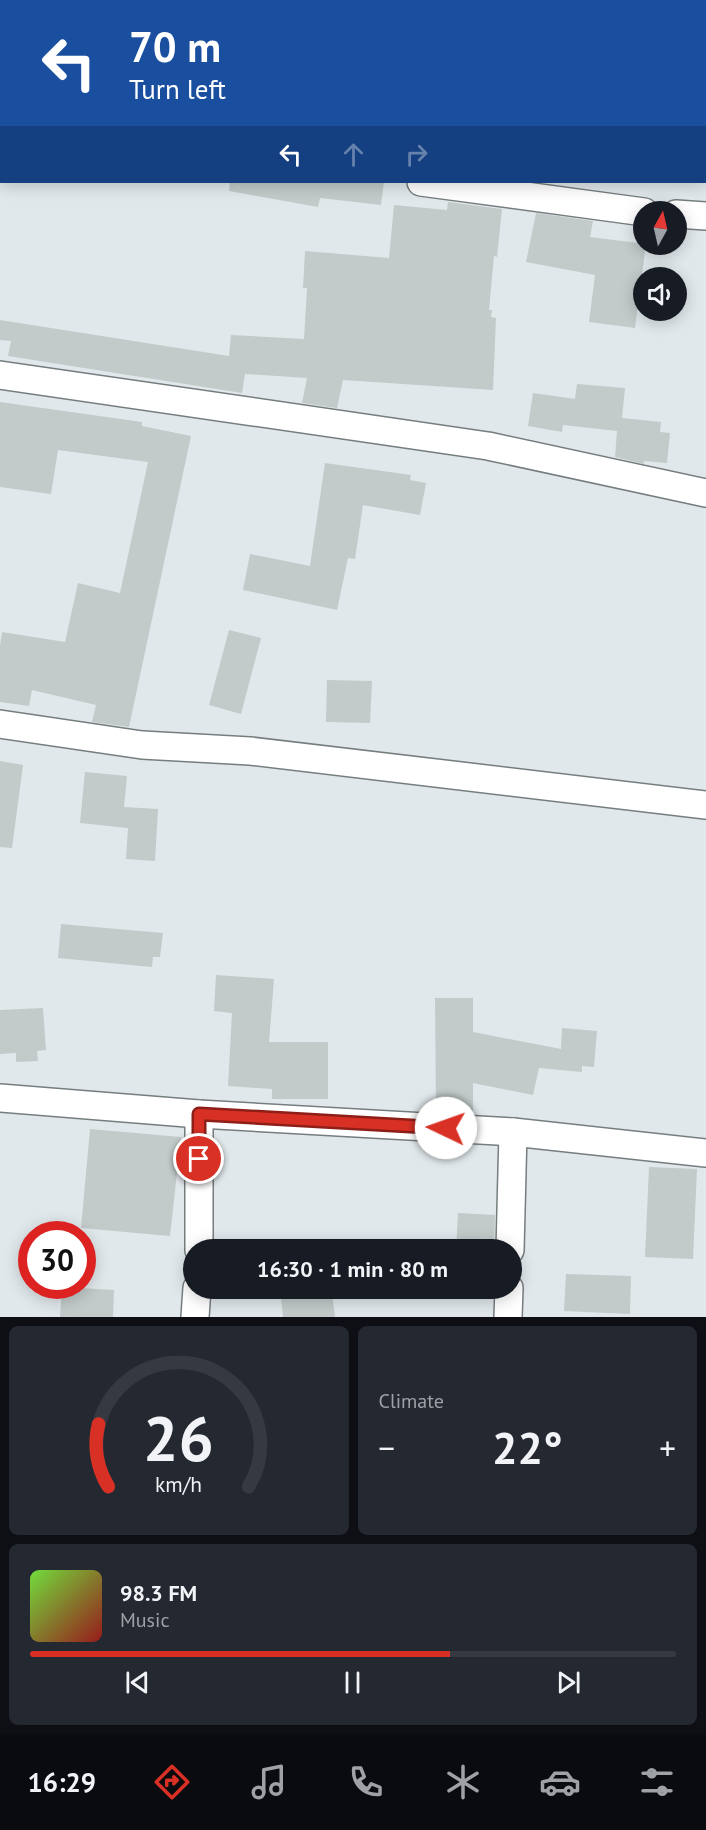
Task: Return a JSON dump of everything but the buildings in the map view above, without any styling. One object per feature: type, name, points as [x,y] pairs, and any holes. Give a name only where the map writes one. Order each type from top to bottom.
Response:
[{"type":"street","points":[[428,183],[633,211]]},
{"type":"street","points":[[687,215],[706,216]]},
{"type":"street","points":[[0,375],[488,446],[706,493]]},
{"type":"street","points":[[0,724],[142,745],[250,751],[706,805]]},
{"type":"street","points":[[0,1098],[199,1114],[513,1132],[706,1153]]},
{"type":"street","points":[[199,1114],[199,1239]]},
{"type":"street","points":[[510,1239],[513,1132]]},
{"type":"street","points":[[195,1317],[196,1299]]},
{"type":"street","points":[[508,1317],[509,1299]]},
{"type":"route","points":[[199,1159],[199,1114],[446,1128]]}]
